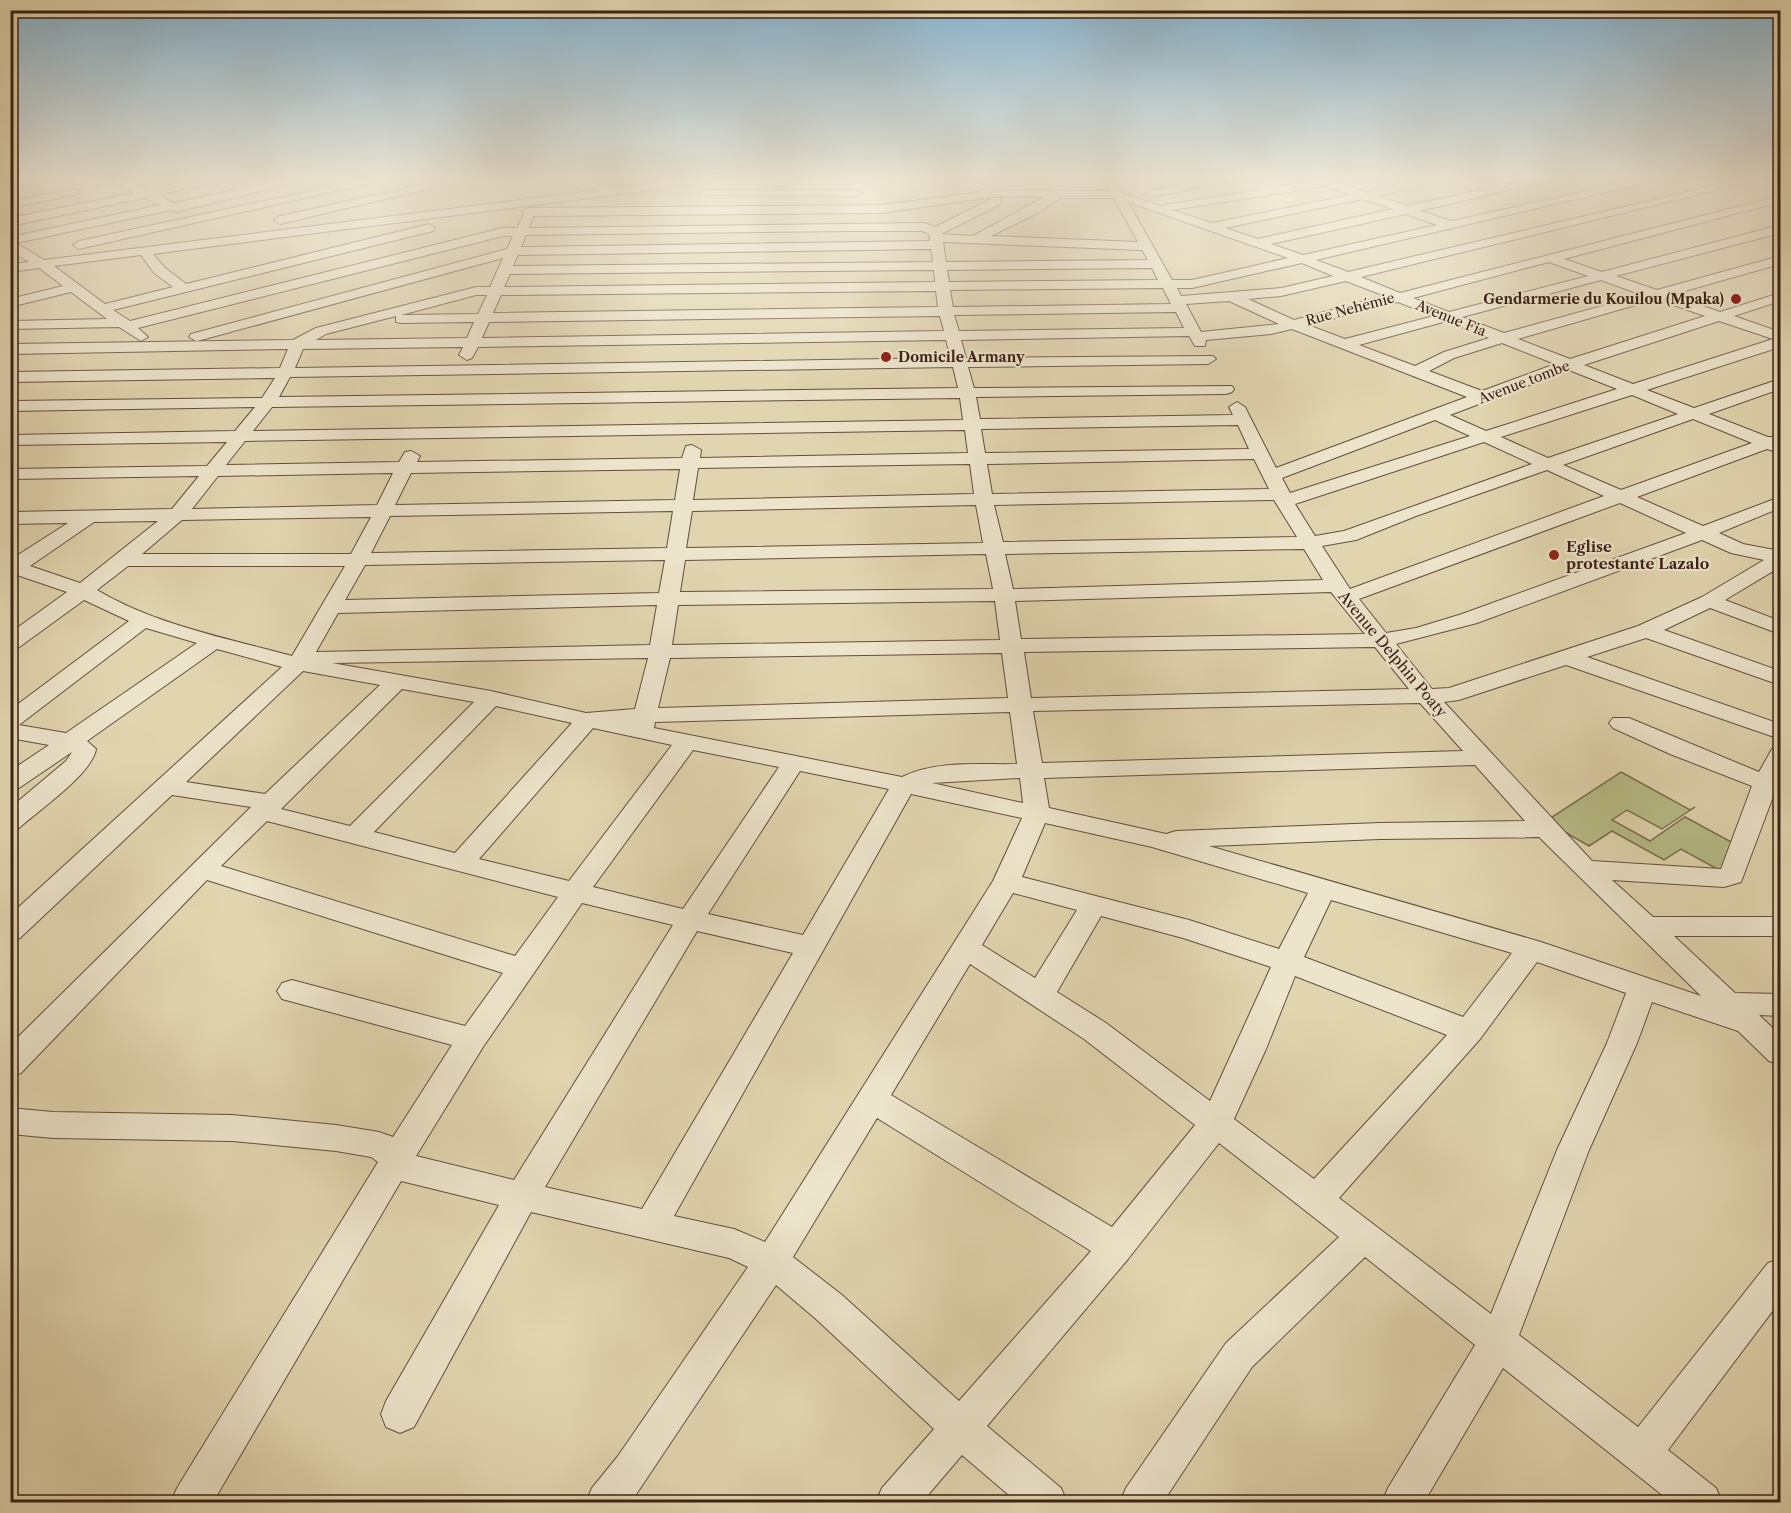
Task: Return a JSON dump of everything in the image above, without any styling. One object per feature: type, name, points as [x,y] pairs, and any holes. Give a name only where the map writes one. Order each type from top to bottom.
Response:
[{"type":"street","points":[[17,248],[157,347]]},
{"type":"street","points":[[10,282],[42,264],[100,248]]},
{"type":"street","points":[[144,251],[158,248]]},
{"type":"street","points":[[10,268],[171,248]]},
{"type":"street","points":[[255,248],[349,296]]},
{"type":"street","points":[[104,308],[349,248]]},
{"type":"street","points":[[10,325],[126,325],[436,248]]},
{"type":"street","points":[[10,931],[166,786],[238,723],[301,661],[333,607],[424,432],[444,400],[516,248]]},
{"type":"street","points":[[606,1503],[639,1460],[772,1261],[1006,882],[1037,813],[1004,595],[984,499],[967,392],[958,362],[942,273],[932,248]]},
{"type":"street","points":[[359,321],[716,314],[942,273],[962,248]]},
{"type":"street","points":[[10,349],[715,338],[942,273],[967,248]]},
{"type":"street","points":[[1031,264],[1032,248]]},
{"type":"street","name":"Avenue Delphin Poaty","points":[[1148,248],[1244,420],[1282,497],[1341,592],[1427,697],[1546,829],[1585,869],[1780,1053]]},
{"type":"street","name":"Avenue Fia","points":[[1271,248],[1694,415],[1776,443]]},
{"type":"street","points":[[10,492],[19,474],[60,440],[123,375],[157,347],[515,251],[1168,285],[1192,284],[1353,248]]},
{"type":"street","points":[[505,270],[724,268],[942,273],[1179,305],[1281,292],[1473,248]]},
{"type":"street","points":[[1516,248],[1780,337]]},
{"type":"street","name":"Rue Nehémie","points":[[942,273],[1195,335],[1247,334],[1590,248]]},
{"type":"street","points":[[1344,344],[1708,248]]},
{"type":"street","points":[[1757,248],[1772,253]]},
{"type":"street","points":[[144,251],[159,270],[183,288]]},
{"type":"street","points":[[1415,372],[1449,355],[1656,294],[1772,253]]},
{"type":"street","points":[[10,643],[83,591],[177,515],[267,403],[286,372],[298,344],[309,335],[468,292],[717,291],[1031,264],[1156,264]]},
{"type":"street","points":[[642,724],[660,653],[689,463],[705,395],[708,365],[715,338],[717,291],[724,268]]},
{"type":"street","points":[[10,303],[74,287]]},
{"type":"street","points":[[1232,297],[1292,324],[1482,397]]},
{"type":"street","name":"Avenue tombe","points":[[1271,476],[1567,365],[1780,297]]},
{"type":"street","points":[[10,518],[984,499],[1282,497],[1486,436],[1780,342]]},
{"type":"street","points":[[10,377],[1208,358]]},
{"type":"street","points":[[123,560],[675,554],[1309,543],[1349,536],[1409,512],[1780,384]]},
{"type":"street","points":[[10,406],[1226,389]]},
{"type":"street","points":[[1437,415],[1703,534],[1750,553],[1780,558]]},
{"type":"street","points":[[10,440],[1244,420]]},
{"type":"street","points":[[333,607],[668,599],[1341,592],[1776,443]]},
{"type":"street","points":[[19,474],[1260,454]]},
{"type":"street","points":[[301,661],[1010,645],[1381,640],[1425,633],[1458,622],[1703,534],[1780,502]]},
{"type":"street","points":[[12,568],[89,517]]},
{"type":"street","points":[[12,568],[83,591],[110,607],[144,620],[213,642],[589,719],[642,724],[1020,706],[1451,695],[1646,631],[1709,601],[1780,558]]},
{"type":"street","points":[[1709,601],[1780,628]]},
{"type":"street","points":[[10,721],[144,620]]},
{"type":"street","points":[[1646,631],[1780,678]]},
{"type":"street","points":[[10,783],[213,642]]},
{"type":"street","points":[[1568,658],[1780,732]]},
{"type":"street","points":[[10,1065],[202,869],[397,681]]},
{"type":"street","points":[[356,835],[491,698]]},
{"type":"street","points":[[460,864],[589,719]]},
{"type":"street","points":[[1621,723],[1677,749],[1766,783]]},
{"type":"street","points":[[642,724],[687,741],[1155,839],[1531,949],[1643,987],[1737,1014],[1780,1005]]},
{"type":"street","points":[[10,731],[70,741],[84,749],[83,756],[10,822]]},
{"type":"street","points":[[191,1503],[334,1260],[472,1039],[576,891],[687,741]]},
{"type":"street","points":[[1585,869],[1724,878],[1732,876],[1766,783],[1780,753]]},
{"type":"street","points":[[651,1225],[903,786],[919,778],[943,773],[1481,758]]},
{"type":"street","points":[[400,1414],[520,1198],[606,1052],[689,919],[793,764]]},
{"type":"street","points":[[166,786],[268,807],[460,864],[811,947]]},
{"type":"street","points":[[1155,839],[1380,831],[1546,829]]},
{"type":"street","points":[[202,869],[522,969]]},
{"type":"street","points":[[1006,882],[1189,930],[1287,962],[1469,1030]]},
{"type":"street","points":[[896,1503],[1116,1248],[1215,1124],[1251,1049],[1287,962],[1323,889]]},
{"type":"street","points":[[1041,995],[1094,905]]},
{"type":"street","points":[[1648,927],[1780,926]]},
{"type":"street","points":[[966,948],[1095,1031],[1315,1201],[1364,1236],[1702,1503]]},
{"type":"street","points":[[1315,1201],[1469,1030],[1531,949]]},
{"type":"street","points":[[1401,1503],[1498,1341],[1573,1150],[1622,1043],[1643,987]]},
{"type":"street","points":[[292,991],[472,1039]]},
{"type":"street","points":[[872,1099],[1116,1248]]},
{"type":"street","points":[[10,1121],[53,1125],[232,1128],[336,1138],[379,1145],[388,1151],[397,1162],[415,1172],[520,1198],[734,1244],[772,1261],[829,1307],[961,1429],[1047,1503]]},
{"type":"street","points":[[1140,1503],[1239,1355],[1322,1273],[1364,1236]]},
{"type":"street","points":[[1641,1454],[1780,1275]]},
{"type":"green space","points":[[1621,772],[1690,810],[1695,807],[1662,829],[1627,810],[1612,820],[1650,841],[1685,817],[1748,851],[1721,871],[1681,849],[1664,860],[1612,831],[1589,846],[1546,821]]},
{"type":"place","name":"Gendarmerie du Kouilou (Mpaka)","points":[[1736,299]]},
{"type":"place","name":"Domicile Armany","points":[[886,357]]},
{"type":"place","name":"Eglise protestante Lazalo","points":[[1554,555]]}]
